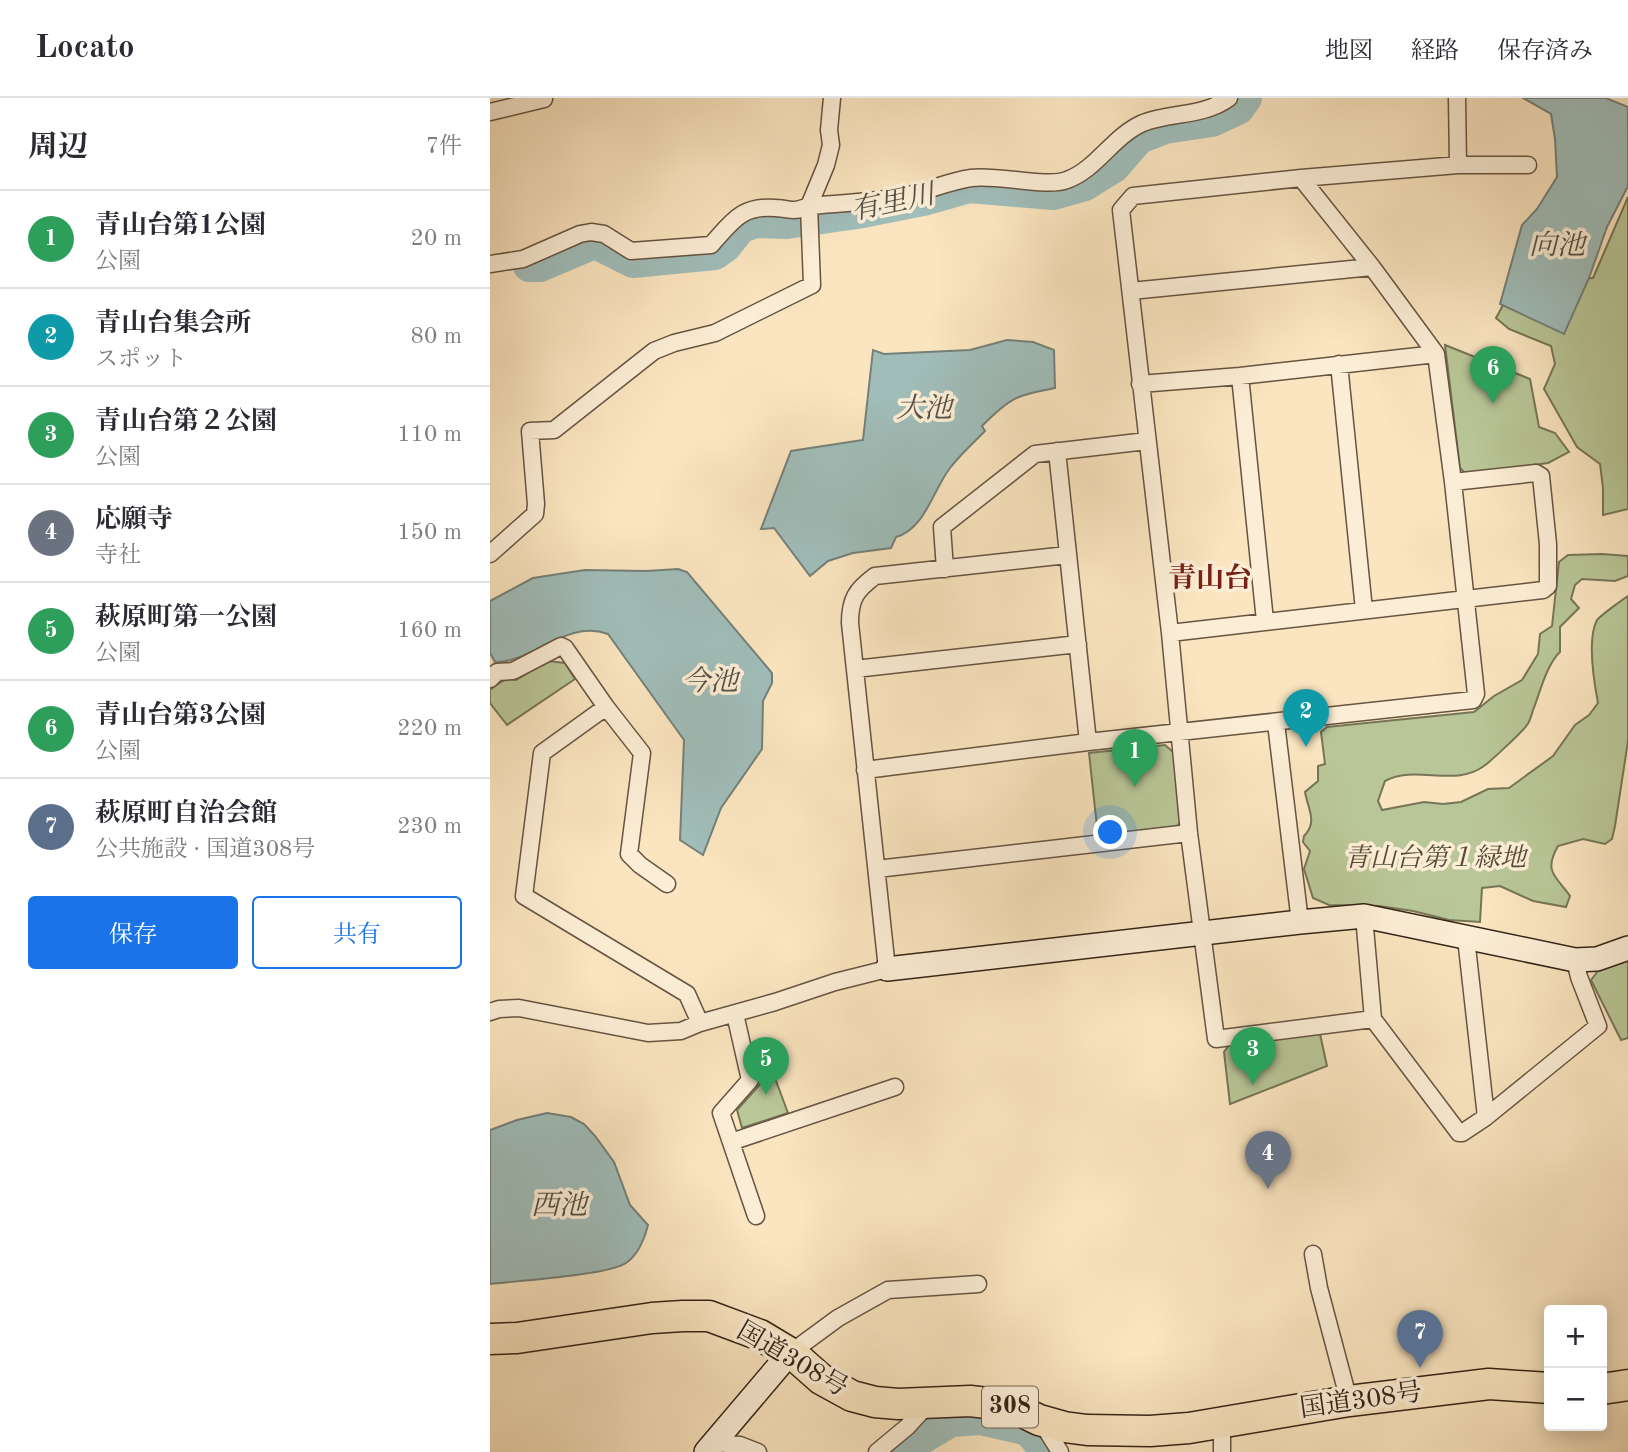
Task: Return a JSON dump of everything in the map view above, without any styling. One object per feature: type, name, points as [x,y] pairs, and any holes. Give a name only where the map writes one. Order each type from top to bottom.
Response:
[{"type":"highway","name":"国道308号","points":[[490,1339],[517,1338],[652,1318],[709,1316],[760,1335],[795,1356],[821,1379],[852,1396],[875,1402],[928,1404],[949,1401],[996,1404],[1065,1427],[1222,1438],[1349,1402],[1489,1384],[1544,1388]]},
{"type":"highway","points":[[1607,1388],[1628,1385]]},
{"type":"street","points":[[490,554],[535,514],[530,431],[554,430],[654,351],[715,333],[812,285],[809,206],[828,155],[832,98]]},
{"type":"street","points":[[490,264],[523,258],[591,232],[604,234],[631,251],[711,245],[736,216],[747,211],[775,208],[793,212],[809,206],[908,195],[973,177],[1063,182],[1082,173],[1112,143],[1139,125],[1159,117],[1191,114],[1218,105],[1228,98]]},
{"type":"street","points":[[1457,98],[1458,165]]},
{"type":"street","points":[[490,112],[544,99]]},
{"type":"street","points":[[1373,1018],[1216,1039],[1189,833],[1170,634],[1121,210],[1133,197],[1301,178],[1458,165],[1528,165]]},
{"type":"street","points":[[864,770],[1088,742],[1473,700],[1476,694],[1436,354],[1372,267],[1301,178]]},
{"type":"street","points":[[1131,291],[1372,267]]},
{"type":"street","points":[[1140,384],[1240,376],[1436,354]]},
{"type":"street","points":[[1339,364],[1364,610]]},
{"type":"street","points":[[1240,376],[1265,621]]},
{"type":"street","points":[[945,569],[942,527],[1035,454],[1147,441]]},
{"type":"street","points":[[1057,451],[1088,742]]},
{"type":"street","points":[[1170,634],[1543,590],[1548,586],[1548,544],[1541,476],[1536,473],[1453,482]]},
{"type":"street","points":[[887,970],[864,770],[850,607],[859,588],[875,576],[1067,555]]},
{"type":"street","points":[[855,669],[1078,644]]},
{"type":"street","points":[[490,679],[497,673],[513,671],[561,646],[565,648],[606,707],[642,752],[629,854],[667,884]]},
{"type":"street","points":[[606,707],[542,752],[524,897],[687,994],[701,1023]]},
{"type":"street","points":[[1276,723],[1300,922]]},
{"type":"street","points":[[877,869],[1189,833]]},
{"type":"street","points":[[490,1012],[519,1008],[648,1033],[681,1031],[835,982],[887,970],[1364,916],[1575,960],[1597,959],[1628,948]]},
{"type":"street","points":[[1364,916],[1373,1018],[1459,1133],[1486,1117],[1598,1026],[1575,960]]},
{"type":"street","points":[[1466,939],[1486,1117]]},
{"type":"street","points":[[735,1013],[750,1080],[721,1113],[756,1216]]},
{"type":"street","points":[[731,1142],[895,1087]]},
{"type":"street","points":[[1313,1254],[1319,1288],[1349,1402]]},
{"type":"street","points":[[709,1447],[789,1354],[838,1318],[888,1290],[978,1284]]},
{"type":"street","points":[[877,1452],[928,1404]]},
{"type":"street","points":[[1039,1420],[1060,1452]]},
{"type":"street","points":[[709,1447],[740,1445],[758,1452]]},
{"type":"green space","points":[[1628,197],[1628,509],[1603,515],[1600,464],[1577,447],[1544,389],[1555,364],[1551,346],[1509,329],[1496,318],[1503,305],[1578,279],[1593,278]]},
{"type":"green space","points":[[1445,345],[1530,379],[1539,427],[1555,433],[1569,452],[1548,463],[1466,474],[1460,468]]},
{"type":"green space","name":"青山台第１緑地","points":[[1568,555],[1628,556],[1628,576],[1615,581],[1582,579],[1575,585],[1571,599],[1579,608],[1560,627],[1560,652],[1548,669],[1530,721],[1524,728],[1488,763],[1472,772],[1448,776],[1397,776],[1385,781],[1378,801],[1382,810],[1424,802],[1461,802],[1488,789],[1509,788],[1553,756],[1575,725],[1589,715],[1598,703],[1592,661],[1594,628],[1599,618],[1628,596],[1628,741],[1615,826],[1612,839],[1605,844],[1583,839],[1558,846],[1552,868],[1570,896],[1566,907],[1533,901],[1500,886],[1482,888],[1480,922],[1449,920],[1379,906],[1329,905],[1313,898],[1304,869],[1310,851],[1303,842],[1311,820],[1305,792],[1318,781],[1318,766],[1325,764],[1321,732],[1327,727],[1474,712],[1494,696],[1522,680],[1538,654],[1540,634],[1552,626],[1559,562]]},
{"type":"green space","points":[[548,661],[565,663],[575,679],[507,725],[490,703],[490,690],[505,680],[516,680]]},
{"type":"green space","points":[[1165,745],[1174,753],[1181,822],[1173,829],[1098,836],[1089,753]]},
{"type":"green space","points":[[1628,961],[1628,1038],[1621,1040],[1591,980],[1598,971]]},
{"type":"green space","points":[[1320,1034],[1327,1066],[1230,1104],[1224,1052],[1230,1044]]},
{"type":"green space","points":[[772,1070],[788,1113],[742,1128],[737,1110],[764,1080],[762,1072]]},
{"type":"water","name":"向池","points":[[1523,98],[1606,98],[1628,107],[1628,186],[1607,227],[1589,278],[1564,334],[1500,304],[1522,225],[1537,209],[1557,177],[1551,114]]},
{"type":"water","name":"大池","points":[[1007,340],[1033,342],[1054,350],[1055,388],[1014,399],[992,416],[982,426],[985,431],[950,468],[928,508],[914,526],[896,537],[891,548],[853,553],[828,561],[810,576],[774,528],[761,529],[791,451],[863,440],[873,350],[884,354],[970,350]]},
{"type":"water","name":"今池","points":[[678,569],[687,572],[772,673],[772,683],[763,701],[762,749],[721,808],[703,855],[680,840],[684,740],[608,634],[578,632],[510,660],[495,662],[490,653],[490,601],[533,578],[585,570]]},
{"type":"water","name":"西池","points":[[547,1113],[571,1117],[584,1124],[595,1136],[614,1162],[630,1205],[648,1225],[645,1235],[634,1256],[616,1267],[582,1274],[490,1284],[490,1130]]},
{"type":"waterway","name":"有里川","points":[[529,266],[540,266],[592,244],[633,262],[715,254],[725,247],[741,227],[756,222],[787,223],[857,213],[923,200],[969,187],[1053,194],[1085,185],[1114,167],[1139,138],[1165,128],[1212,121],[1238,109],[1246,98]]},
{"type":"waterway","points":[[899,1452],[951,1421],[980,1419],[1028,1430],[1047,1452]]},
{"type":"place","name":"青山台第3公園","points":[[1493,404]]},
{"type":"place","name":"青山台集会所","points":[[1306,747]]},
{"type":"place","name":"青山台第1公園","points":[[1135,787]]},
{"type":"place","name":"青山台第２公園","points":[[1253,1085]]},
{"type":"place","name":"萩原町第一公園","points":[[766,1095]]},
{"type":"place","name":"応願寺","points":[[1268,1189]]},
{"type":"place","name":"萩原町自治会館","points":[[1420,1368]]},
{"type":"district","name":"青山台","points":[[1210,580]]}]
